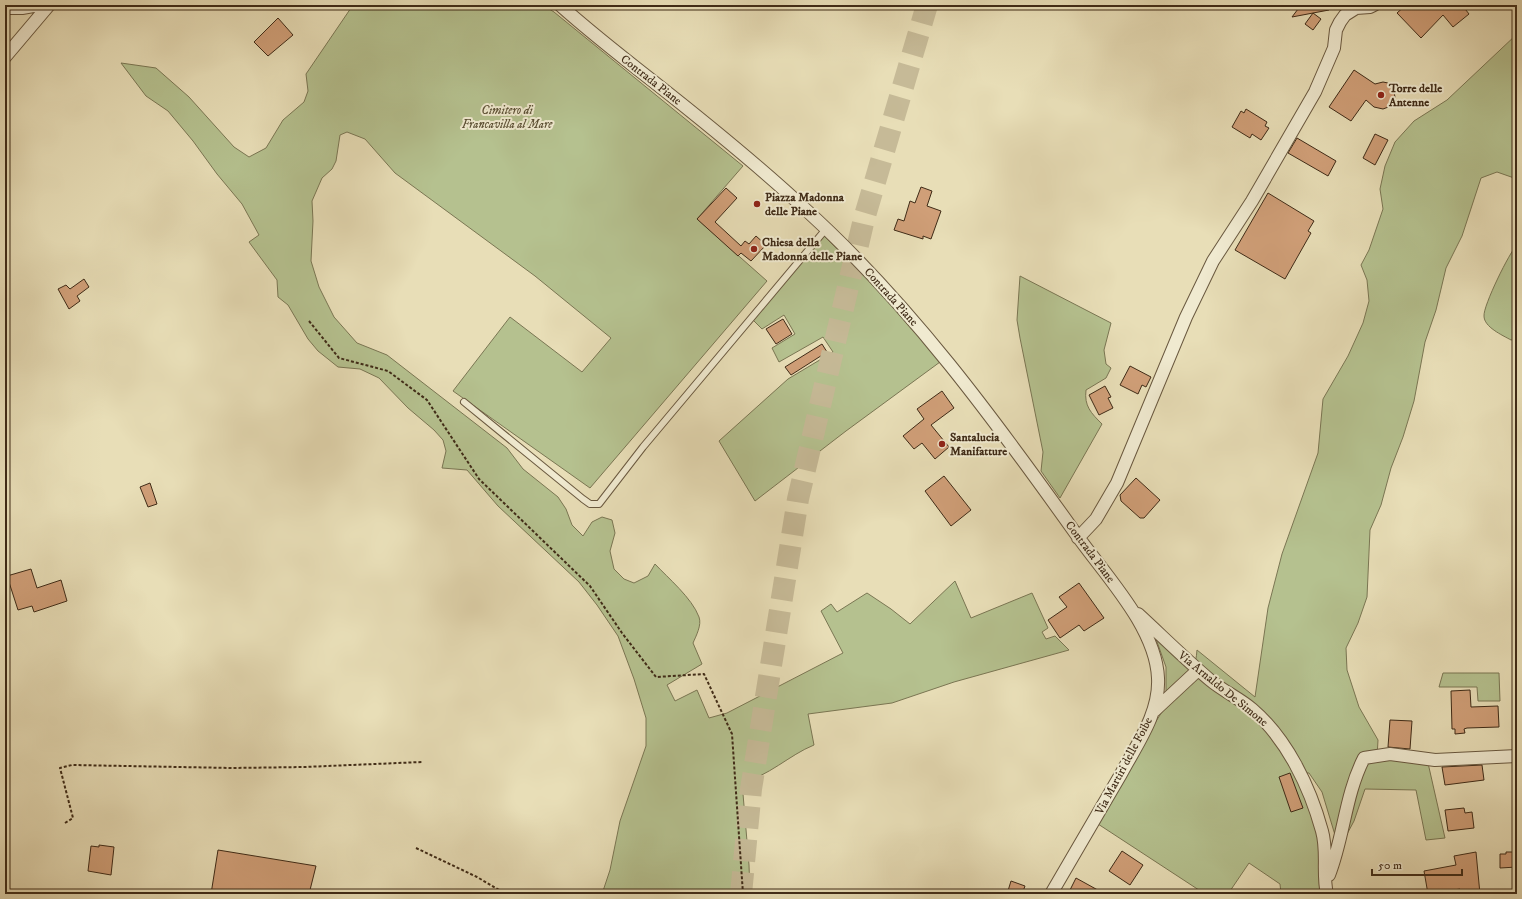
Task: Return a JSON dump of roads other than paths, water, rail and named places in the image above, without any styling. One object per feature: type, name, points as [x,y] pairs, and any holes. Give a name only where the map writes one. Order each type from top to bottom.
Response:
[{"type":"street","points":[[5,8],[22,8],[39,5]]},
{"type":"street","points":[[5,57],[49,5]]},
{"type":"street","name":"Contrada Piane","points":[[560,5],[746,157],[808,211],[876,278],[908,313],[1020,458],[1132,609]]},
{"type":"street","points":[[1078,538],[1096,519],[1117,483],[1186,317],[1213,260],[1252,201],[1315,92],[1334,48],[1336,30],[1340,22],[1345,15],[1356,8],[1370,7],[1374,5]]},
{"type":"street","name":"Via Arnaldo De Simone","points":[[1132,609],[1198,670],[1251,709],[1273,729],[1290,754],[1322,832],[1326,855],[1326,890]]},
{"type":"street","name":"Via Martiri delle Foibe","points":[[1050,894],[1097,816],[1152,713],[1158,690],[1157,668],[1150,644],[1132,609]]},
{"type":"street","points":[[1152,713],[1198,670]]},
{"type":"street","points":[[1326,890],[1352,788],[1364,758],[1390,754],[1435,760],[1517,756]]},
{"type":"lane","points":[[464,402],[583,500],[590,504],[599,504],[662,424],[826,229]]},
{"type":"tunnel","points":[[741,894],[751,789],[798,499],[864,219],[927,5]]},
{"type":"place","name":"Torre delle Antenne","points":[[1381,95]]},
{"type":"place","name":"Piazza Madonna delle Piane","points":[[757,204]]},
{"type":"place","name":"Chiesa della Madonna delle Piane","points":[[754,249]]},
{"type":"place","name":"Santalucia Manifatture","points":[[942,444]]},
{"type":"park label","name":"Cimitero di Francavilla al Mare","points":[[507,117]]}]
